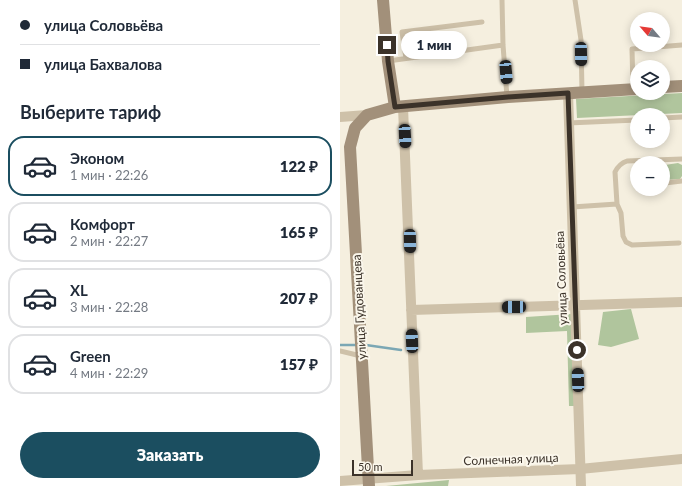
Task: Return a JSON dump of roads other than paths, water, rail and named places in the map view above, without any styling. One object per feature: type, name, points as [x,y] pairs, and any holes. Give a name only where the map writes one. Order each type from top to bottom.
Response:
[{"type":"street","points":[[383,0],[388,61],[399,107],[410,241],[411,310],[418,475]]},
{"type":"street","points":[[670,87],[682,86]]},
{"type":"street","points":[[340,117],[367,115],[399,107],[508,97],[630,89]]},
{"type":"street","name":"улица Соловьёва","points":[[568,93],[581,486]]},
{"type":"street","name":"улица Гудованцева","points":[[367,115],[355,128],[350,147],[369,482]]},
{"type":"street","points":[[411,310],[682,302]]},
{"type":"street","name":"Солнечная улица","points":[[340,481],[369,482],[418,475],[580,469],[682,459]]},
{"type":"lane","points":[[502,0],[503,45],[508,97]]},
{"type":"lane","points":[[575,0],[581,40],[582,92]]},
{"type":"lane","points":[[406,58],[402,32],[482,22]]},
{"type":"lane","points":[[388,61],[503,45]]},
{"type":"lane","points":[[633,60],[632,49],[682,45]]},
{"type":"lane","points":[[670,118],[682,117]]},
{"type":"lane","points":[[568,123],[630,120]]},
{"type":"lane","points":[[670,160],[682,159]]},
{"type":"lane","points":[[630,161],[626,161],[620,165],[616,172],[617,204],[621,213],[622,236],[626,242],[632,245],[679,243]]},
{"type":"lane","points":[[670,182],[682,181]]},
{"type":"lane","points":[[572,207],[617,204]]},
{"type":"lane","points":[[340,351],[362,356]]},
{"type":"waterway","points":[[340,345],[357,345]]},
{"type":"waterway","points":[[366,345],[401,350]]}]
